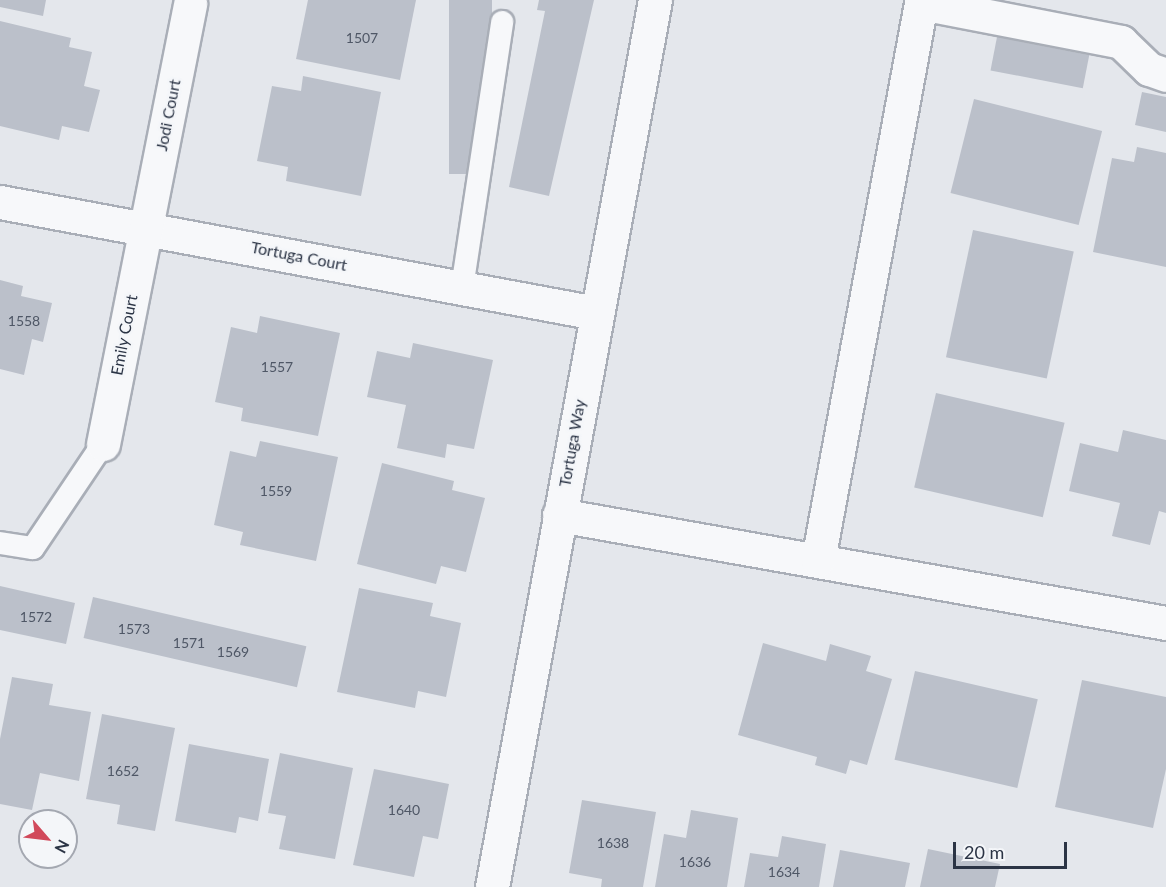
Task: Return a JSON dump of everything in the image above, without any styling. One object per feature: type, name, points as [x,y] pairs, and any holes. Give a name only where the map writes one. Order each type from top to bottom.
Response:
[{"type":"street","name":"Tortuga Way","points":[[492,887],[655,0]]},
{"type":"street","points":[[818,560],[921,3],[1121,42],[1149,69],[1166,75]]},
{"type":"street","name":"Jodi Court","points":[[146,226],[190,4]]},
{"type":"street","name":"Tortuga Court","points":[[1,201],[146,226],[596,313]]},
{"type":"street","name":"Emily Court","points":[[103,444],[146,226]]},
{"type":"street","points":[[559,515],[1166,623]]},
{"type":"lane","points":[[462,288],[502,22]]},
{"type":"lane","points":[[0,543],[33,548],[103,444]]},
{"type":"building","points":[[0,0],[46,0],[43,16],[0,7]]},
{"type":"building","points":[[308,0],[416,0],[400,80],[296,59]]},
{"type":"building","points":[[449,0],[492,0],[492,174],[449,174]]},
{"type":"building","points":[[539,0],[594,0],[549,196],[509,187],[545,11],[537,10]]},
{"type":"building","points":[[0,21],[71,38],[69,47],[92,52],[84,86],[100,90],[89,132],[62,126],[59,140],[0,126]]},
{"type":"building","points":[[997,37],[1089,55],[1083,88],[991,70]]},
{"type":"building","points":[[303,76],[381,92],[361,196],[286,181],[288,167],[257,161],[272,86],[301,91]]},
{"type":"building","points":[[1142,92],[1166,97],[1166,132],[1135,125]]},
{"type":"building","points":[[974,99],[1102,131],[1079,225],[951,193]]},
{"type":"building","points":[[1137,147],[1166,153],[1166,267],[1093,252],[1112,158],[1134,162]]},
{"type":"building","points":[[973,230],[1074,251],[1047,379],[946,357]]},
{"type":"building","points":[[0,280],[23,286],[21,296],[52,303],[43,342],[32,339],[24,375],[0,369]]},
{"type":"building","points":[[260,316],[340,333],[318,436],[241,421],[243,408],[215,402],[231,327],[257,333]]},
{"type":"building","points":[[413,343],[493,360],[474,449],[447,444],[445,458],[397,448],[406,405],[367,397],[377,351],[410,358]]},
{"type":"building","points":[[936,393],[1065,423],[1043,517],[914,488]]},
{"type":"building","points":[[1123,430],[1166,440],[1166,513],[1159,511],[1150,545],[1112,536],[1120,503],[1069,491],[1080,443],[1118,452]]},
{"type":"building","points":[[260,441],[338,457],[316,561],[240,545],[243,532],[214,525],[230,451],[256,457]]},
{"type":"building","points":[[382,463],[454,481],[452,490],[485,498],[466,572],[441,566],[436,584],[357,564]]},
{"type":"building","points":[[0,586],[75,603],[66,644],[0,630]]},
{"type":"building","points":[[359,588],[433,603],[430,616],[461,623],[446,697],[418,691],[415,708],[337,692]]},
{"type":"building","points":[[93,597],[306,646],[297,687],[84,638]]},
{"type":"building","points":[[763,643],[826,661],[830,644],[871,656],[866,671],[892,679],[867,765],[850,760],[846,774],[815,765],[817,757],[738,735]]},
{"type":"building","points":[[915,671],[1038,699],[1017,788],[895,760]]},
{"type":"building","points":[[12,677],[53,684],[49,705],[91,712],[79,781],[40,773],[32,809],[0,804],[0,739]]},
{"type":"building","points":[[1082,680],[1166,697],[1166,769],[1153,828],[1055,807]]},
{"type":"building","points":[[102,714],[175,728],[155,831],[117,824],[120,805],[86,799]]},
{"type":"building","points":[[189,744],[269,759],[258,821],[239,817],[236,833],[175,821]]},
{"type":"building","points":[[280,753],[353,768],[335,859],[279,849],[286,816],[268,813]]},
{"type":"building","points":[[374,769],[449,784],[438,839],[423,836],[414,877],[353,865]]},
{"type":"building","points":[[582,800],[656,812],[643,887],[601,887],[602,879],[569,873]]},
{"type":"building","points":[[691,810],[738,818],[727,887],[655,887],[664,834],[686,838]]},
{"type":"building","points":[[782,836],[826,844],[819,887],[744,887],[750,853],[778,857]]},
{"type":"building","points":[[928,849],[1000,864],[995,887],[920,887]]},
{"type":"building","points":[[840,850],[910,863],[905,887],[833,887]]}]
